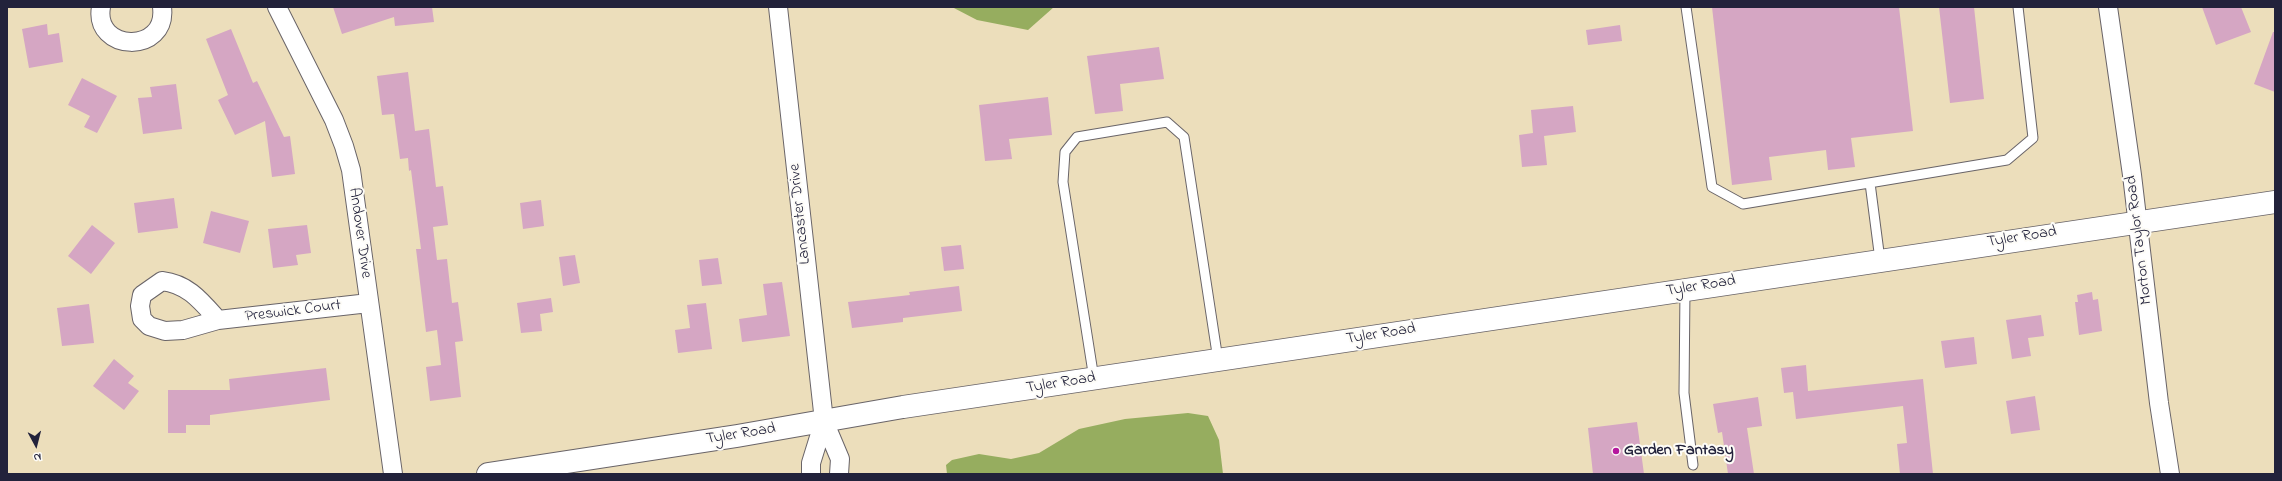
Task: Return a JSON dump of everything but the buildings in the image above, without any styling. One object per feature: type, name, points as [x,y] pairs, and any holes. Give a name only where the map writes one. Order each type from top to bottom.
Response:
[{"type":"street","points":[[102,7],[102,19],[105,28],[111,35],[128,42],[137,42],[152,34],[161,21],[162,7]]},
{"type":"street","name":"Andover Drive","points":[[277,7],[334,120],[351,170],[393,474]]},
{"type":"street","name":"Lancaster Drive","points":[[778,7],[824,421]]},
{"type":"street","name":"Morton Taylor Road","points":[[2108,7],[2170,474]]},
{"type":"street","name":"Tyler Road","points":[[488,474],[1218,360],[2137,221],[2275,202]]},
{"type":"street","name":"Preswick Court","points":[[218,320],[369,303]]},
{"type":"street","points":[[812,474],[811,463],[824,421]]},
{"type":"street","points":[[824,421],[840,459],[839,474]]},
{"type":"lane","points":[[1686,7],[1712,188],[1743,204],[2007,160],[2033,138],[2018,7]]},
{"type":"lane","points":[[1094,379],[1064,182],[1065,152],[1077,137],[1167,122],[1184,137],[1218,360]]},
{"type":"lane","points":[[1870,183],[1880,260]]},
{"type":"lane","points":[[1685,289],[1684,393],[1693,465]]},
{"type":"green space","points":[[952,7],[1054,7],[1028,30],[977,20]]},
{"type":"green space","points":[[1188,413],[1208,416],[1219,440],[1223,474],[947,474],[946,465],[952,460],[979,454],[1011,459],[1039,453],[1079,429],[1125,419]]},
{"type":"place","name":"Garden Fantasy","points":[[1616,451]]}]
